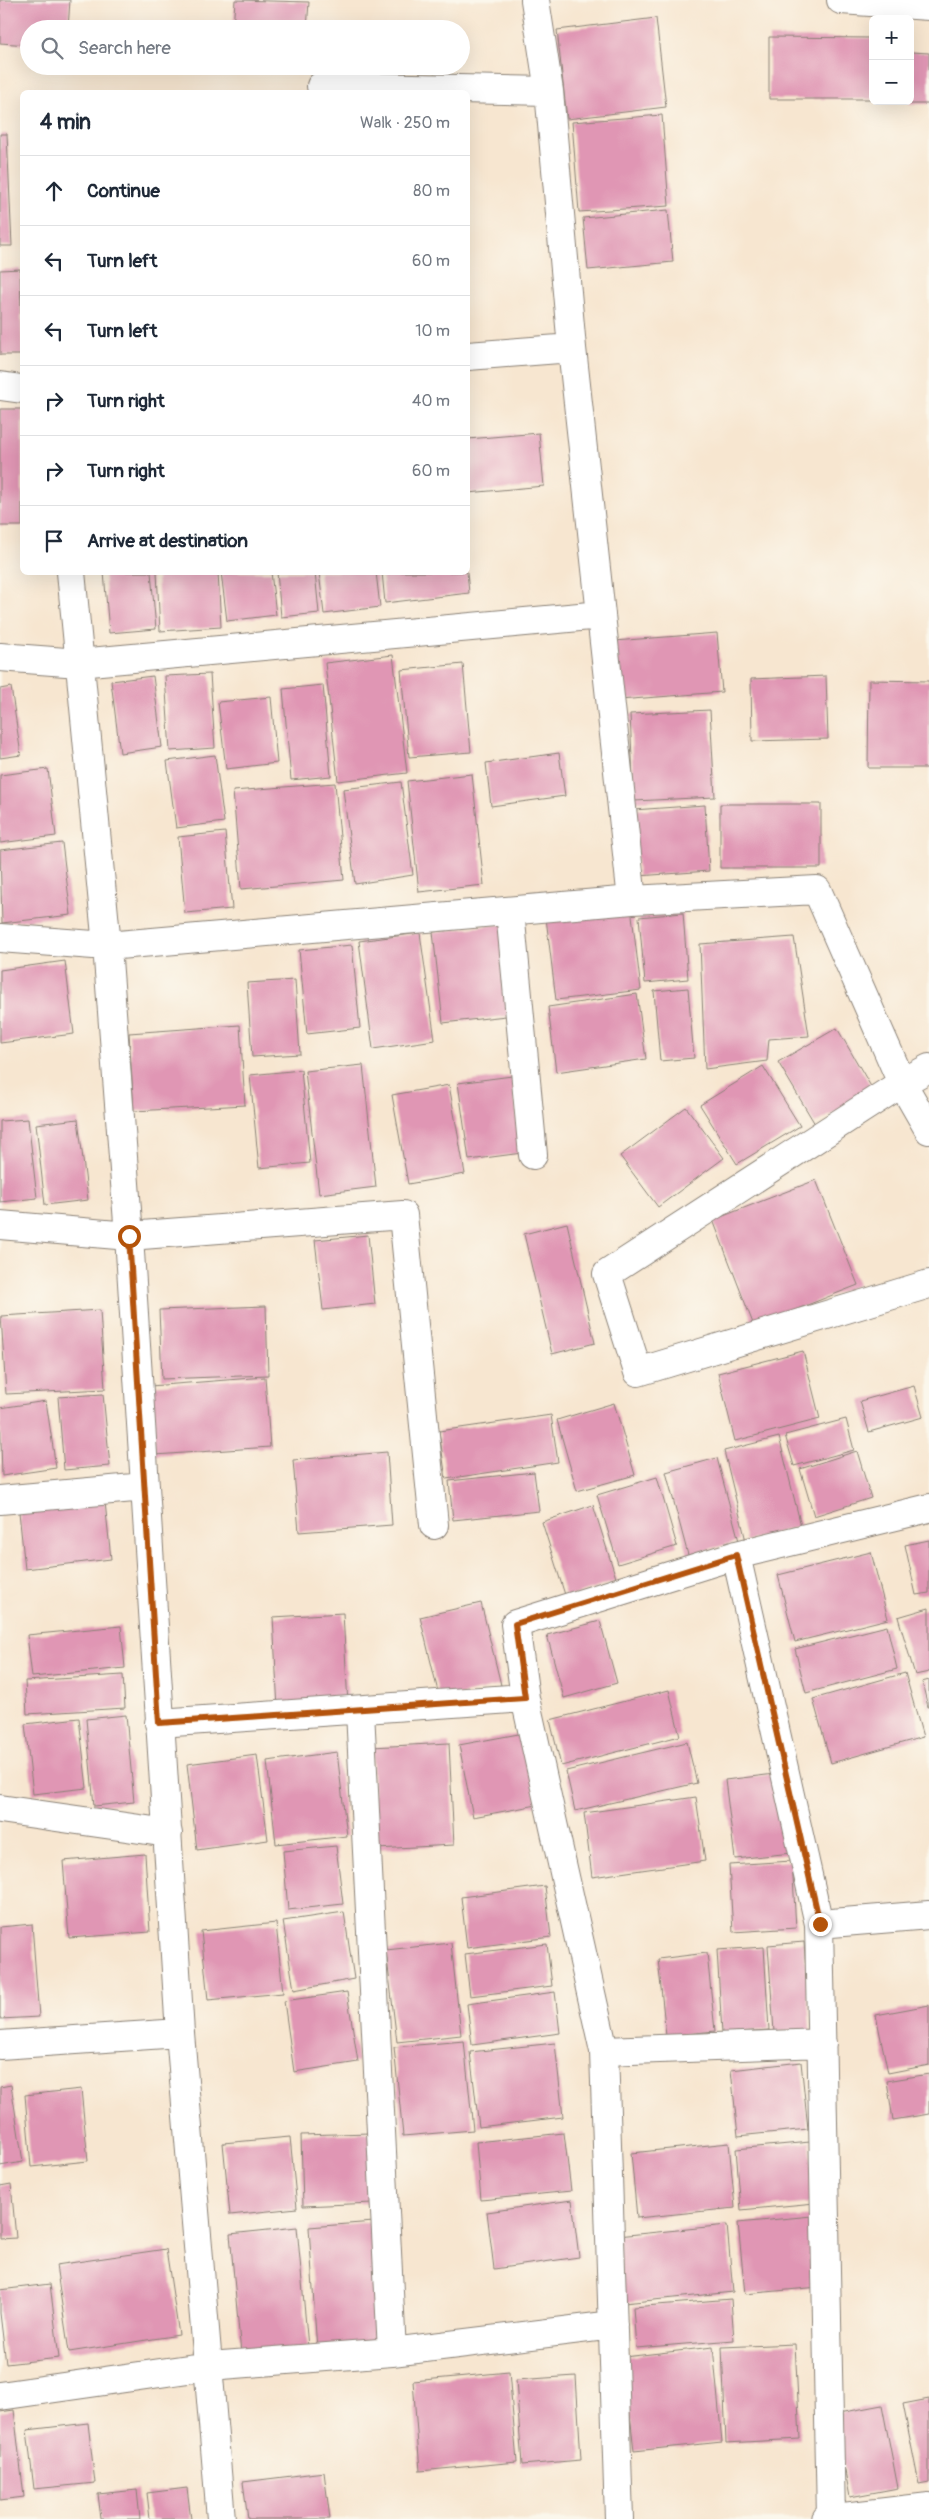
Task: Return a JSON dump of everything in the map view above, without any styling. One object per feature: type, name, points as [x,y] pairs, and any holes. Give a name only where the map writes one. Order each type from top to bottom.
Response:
[{"type":"street","points":[[535,0],[549,91],[572,348],[632,900]]},
{"type":"street","points":[[840,0],[929,6]]},
{"type":"street","points":[[321,86],[549,91]]},
{"type":"street","points":[[470,356],[572,348]]},
{"type":"street","points":[[0,386],[20,389]]},
{"type":"street","points":[[71,575],[78,663],[107,946],[129,1236],[180,2033],[221,2519]]},
{"type":"street","points":[[0,657],[78,663],[601,615]]},
{"type":"street","points":[[0,938],[107,946],[632,900],[817,890],[902,1083],[929,1130]]},
{"type":"street","points":[[510,911],[533,1155]]},
{"type":"street","points":[[929,1068],[902,1083],[607,1274],[638,1372],[929,1284]]},
{"type":"street","points":[[0,1226],[129,1236],[403,1214],[434,1525]]},
{"type":"street","points":[[0,1500],[144,1487]]},
{"type":"street","points":[[619,2519],[604,2051],[525,1698],[515,1624],[736,1555],[929,1508]]},
{"type":"street","points":[[736,1555],[820,1924],[828,2518],[929,2507]]},
{"type":"street","points":[[159,1723],[360,1711],[525,1698]]},
{"type":"street","points":[[360,1711],[392,2352]]},
{"type":"street","points":[[0,1809],[168,1833]]},
{"type":"street","points":[[820,1924],[929,1915]]},
{"type":"street","points":[[0,2045],[180,2033]]},
{"type":"street","points":[[604,2051],[822,2043]]},
{"type":"street","points":[[0,2396],[209,2366],[392,2352],[613,2325]]},
{"type":"building","points":[[0,0],[70,0],[69,20],[20,20],[20,44],[0,43]]},
{"type":"building","points":[[235,0],[309,2],[308,20],[234,20]]},
{"type":"building","points":[[656,18],[666,107],[567,119],[557,30]]},
{"type":"building","points":[[769,37],[869,38],[869,99],[769,99]]},
{"type":"building","points":[[914,52],[929,53],[929,104],[914,104]]},
{"type":"building","points":[[662,115],[669,206],[579,212],[572,122]]},
{"type":"building","points":[[0,134],[7,134],[12,246],[0,246]]},
{"type":"building","points":[[668,210],[673,262],[588,270],[583,218]]},
{"type":"building","points":[[20,269],[20,355],[0,355],[0,270]]},
{"type":"building","points":[[0,409],[20,409],[20,526],[0,526]]},
{"type":"building","points":[[539,433],[544,486],[470,493],[470,439]]},
{"type":"building","points":[[104,575],[151,575],[156,629],[109,633]]},
{"type":"building","points":[[157,575],[218,575],[221,627],[160,631]]},
{"type":"building","points":[[221,575],[271,575],[276,615],[227,621]]},
{"type":"building","points":[[277,575],[315,575],[319,613],[281,617]]},
{"type":"building","points":[[319,575],[376,575],[380,607],[324,614]]},
{"type":"building","points":[[382,575],[467,575],[469,593],[385,603]]},
{"type":"building","points":[[717,633],[722,692],[619,700],[614,641]]},
{"type":"building","points":[[393,655],[407,773],[338,781],[325,663]]},
{"type":"building","points":[[463,664],[471,752],[409,757],[401,670]]},
{"type":"building","points":[[210,674],[215,748],[170,751],[165,676]]},
{"type":"building","points":[[153,676],[162,747],[120,753],[111,681]]},
{"type":"building","points":[[826,676],[828,739],[752,741],[751,679]]},
{"type":"building","points":[[869,680],[929,681],[929,768],[868,768]]},
{"type":"building","points":[[323,685],[331,776],[291,780],[283,689]]},
{"type":"building","points":[[11,687],[21,755],[0,758],[0,689]]},
{"type":"building","points":[[271,697],[277,763],[226,769],[218,702]]},
{"type":"building","points":[[710,710],[715,797],[634,801],[630,714]]},
{"type":"building","points":[[559,753],[565,796],[491,806],[486,763]]},
{"type":"building","points":[[215,755],[224,822],[176,828],[167,761]]},
{"type":"building","points":[[48,769],[56,836],[0,843],[0,775]]},
{"type":"building","points":[[472,774],[484,885],[419,892],[407,781]]},
{"type":"building","points":[[401,782],[413,875],[355,884],[343,789]]},
{"type":"building","points":[[335,783],[344,880],[241,889],[233,791]]},
{"type":"building","points":[[720,804],[821,804],[821,868],[720,868]]},
{"type":"building","points":[[705,805],[709,871],[638,876],[633,810]]},
{"type":"building","points":[[225,832],[232,909],[185,913],[178,837]]},
{"type":"building","points":[[62,843],[71,915],[2,923],[0,850]]},
{"type":"building","points":[[631,907],[641,990],[556,1000],[546,918]]},
{"type":"building","points":[[683,913],[688,979],[645,983],[639,917]]},
{"type":"building","points":[[505,924],[515,1015],[443,1023],[433,932]]},
{"type":"building","points":[[420,933],[435,1040],[373,1049],[359,941]]},
{"type":"building","points":[[794,937],[809,1036],[769,1039],[767,1061],[705,1069],[700,944]]},
{"type":"building","points":[[352,945],[360,1028],[307,1034],[299,950]]},
{"type":"building","points":[[65,961],[74,1034],[0,1043],[0,970]]},
{"type":"building","points":[[295,980],[300,1054],[252,1057],[247,983]]},
{"type":"building","points":[[688,988],[694,1058],[660,1061],[654,991]]},
{"type":"building","points":[[637,994],[646,1059],[556,1072],[548,1007]]},
{"type":"building","points":[[240,1025],[245,1105],[134,1111],[129,1033]]},
{"type":"building","points":[[837,1028],[873,1090],[815,1124],[778,1062]]},
{"type":"building","points":[[363,1065],[376,1187],[319,1194],[305,1071]]},
{"type":"building","points":[[763,1066],[800,1126],[737,1164],[700,1105]]},
{"type":"building","points":[[301,1070],[310,1163],[259,1168],[250,1075]]},
{"type":"building","points":[[512,1076],[522,1153],[469,1160],[458,1083]]},
{"type":"building","points":[[449,1085],[465,1174],[408,1184],[392,1095]]},
{"type":"building","points":[[686,1107],[724,1158],[658,1207],[620,1156]]},
{"type":"building","points":[[28,1119],[37,1198],[0,1202],[0,1121]]},
{"type":"building","points":[[78,1119],[88,1200],[45,1205],[36,1124]]},
{"type":"building","points":[[816,1180],[858,1285],[754,1326],[713,1220]]},
{"type":"building","points":[[567,1223],[595,1343],[552,1354],[524,1234]]},
{"type":"building","points":[[368,1235],[375,1304],[323,1310],[315,1240]]},
{"type":"building","points":[[266,1306],[268,1375],[162,1379],[159,1310]]},
{"type":"building","points":[[100,1310],[105,1389],[6,1394],[1,1316]]},
{"type":"building","points":[[803,1351],[820,1419],[735,1441],[718,1373]]},
{"type":"building","points":[[265,1377],[270,1447],[155,1455],[150,1386]]},
{"type":"building","points":[[914,1386],[923,1417],[869,1432],[860,1401]]},
{"type":"building","points":[[103,1394],[110,1466],[64,1470],[58,1397]]},
{"type":"building","points":[[46,1401],[56,1468],[2,1476],[0,1408]]},
{"type":"building","points":[[614,1403],[635,1475],[577,1491],[557,1420]]},
{"type":"building","points":[[551,1415],[558,1462],[446,1479],[439,1431]]},
{"type":"building","points":[[846,1419],[854,1450],[794,1466],[785,1435]]},
{"type":"building","points":[[779,1437],[801,1526],[746,1541],[724,1451]]},
{"type":"building","points":[[857,1451],[871,1498],[814,1516],[800,1469]]},
{"type":"building","points":[[387,1452],[392,1525],[299,1532],[293,1460]]},
{"type":"building","points":[[717,1458],[739,1541],[688,1555],[666,1472]]},
{"type":"building","points":[[534,1472],[539,1511],[453,1520],[449,1481]]},
{"type":"building","points":[[657,1477],[677,1546],[618,1564],[597,1495]]},
{"type":"building","points":[[105,1502],[111,1559],[25,1569],[19,1512]]},
{"type":"building","points":[[593,1505],[617,1581],[566,1598],[542,1522]]},
{"type":"building","points":[[929,1540],[929,1593],[916,1595],[905,1545]]},
{"type":"building","points":[[871,1552],[888,1619],[795,1642],[778,1575]]},
{"type":"building","points":[[481,1603],[501,1685],[440,1700],[420,1617]]},
{"type":"building","points":[[929,1608],[929,1672],[915,1675],[898,1617]]},
{"type":"building","points":[[343,1613],[348,1705],[278,1709],[273,1617]]},
{"type":"building","points":[[600,1621],[617,1683],[564,1698],[547,1635]]},
{"type":"building","points":[[121,1626],[125,1668],[32,1677],[27,1635]]},
{"type":"building","points":[[887,1626],[897,1669],[806,1693],[795,1649]]},
{"type":"building","points":[[905,1673],[923,1737],[831,1763],[813,1699]]},
{"type":"building","points":[[123,1675],[125,1708],[27,1714],[25,1681]]},
{"type":"building","points":[[929,1680],[929,1707],[928,1707],[922,1682]]},
{"type":"building","points":[[669,1690],[680,1736],[561,1766],[550,1720]]},
{"type":"building","points":[[126,1715],[134,1802],[94,1806],[86,1719]]},
{"type":"building","points":[[79,1718],[87,1788],[33,1794],[25,1724]]},
{"type":"building","points":[[524,1733],[537,1805],[473,1817],[459,1745]]},
{"type":"building","points":[[687,1742],[697,1783],[575,1811],[566,1771]]},
{"type":"building","points":[[449,1743],[454,1845],[376,1849],[372,1747]]},
{"type":"building","points":[[337,1752],[347,1836],[276,1844],[267,1761]]},
{"type":"building","points":[[257,1755],[268,1840],[197,1850],[187,1764]]},
{"type":"building","points":[[783,1773],[792,1853],[735,1859],[725,1780]]},
{"type":"building","points":[[696,1797],[705,1861],[592,1877],[584,1813]]},
{"type":"building","points":[[336,1846],[343,1904],[288,1910],[283,1851]]},
{"type":"building","points":[[145,1854],[150,1932],[69,1938],[63,1861]]},
{"type":"building","points":[[792,1861],[796,1928],[733,1932],[729,1865]]},
{"type":"building","points":[[545,1886],[551,1937],[467,1948],[461,1897]]},
{"type":"building","points":[[344,1912],[354,1979],[294,1990],[283,1921]]},
{"type":"building","points":[[276,1923],[283,1993],[208,2000],[201,1931]]},
{"type":"building","points":[[32,1924],[39,2017],[0,2019],[0,1927]]},
{"type":"building","points":[[804,1942],[810,2030],[774,2032],[768,1945]]},
{"type":"building","points":[[451,1943],[461,2035],[397,2042],[386,1950]]},
{"type":"building","points":[[547,1944],[552,1986],[470,1996],[465,1954]]},
{"type":"building","points":[[764,1947],[769,2030],[722,2033],[717,1950]]},
{"type":"building","points":[[707,1953],[715,2031],[666,2036],[658,1959]]},
{"type":"building","points":[[347,1992],[358,2062],[294,2072],[284,2001]]},
{"type":"building","points":[[555,1992],[560,2033],[472,2045],[467,2004]]},
{"type":"building","points":[[929,2005],[929,2065],[888,2073],[876,2015]]},
{"type":"building","points":[[464,2041],[473,2130],[403,2136],[394,2047]]},
{"type":"building","points":[[555,2043],[563,2117],[479,2127],[470,2052]]},
{"type":"building","points":[[801,2062],[808,2129],[738,2136],[731,2070]]},
{"type":"building","points":[[929,2074],[929,2114],[893,2120],[887,2081]]},
{"type":"building","points":[[11,2085],[23,2162],[0,2166],[0,2087]]},
{"type":"building","points":[[81,2089],[88,2161],[31,2167],[25,2095]]},
{"type":"building","points":[[370,2133],[373,2203],[303,2206],[301,2135]]},
{"type":"building","points":[[564,2133],[571,2191],[481,2200],[476,2142]]},
{"type":"building","points":[[290,2137],[297,2208],[230,2215],[223,2143]]},
{"type":"building","points":[[810,2142],[815,2203],[741,2210],[736,2149]]},
{"type":"building","points":[[729,2143],[735,2208],[637,2218],[631,2153]]},
{"type":"building","points":[[11,2184],[16,2238],[0,2239],[0,2186]]},
{"type":"building","points":[[572,2200],[579,2257],[494,2269],[487,2212]]},
{"type":"building","points":[[812,2216],[819,2287],[745,2294],[738,2223]]},
{"type":"building","points":[[374,2222],[381,2347],[317,2351],[309,2227]]},
{"type":"building","points":[[727,2225],[733,2292],[624,2303],[618,2236]]},
{"type":"building","points":[[297,2227],[308,2347],[241,2354],[230,2234]]},
{"type":"building","points":[[166,2249],[179,2335],[69,2352],[56,2265]]},
{"type":"building","points":[[50,2284],[59,2358],[6,2364],[0,2313],[0,2290]]},
{"type":"building","points":[[731,2299],[734,2340],[636,2348],[633,2307]]},
{"type":"building","points":[[795,2344],[800,2439],[726,2443],[722,2347]]},
{"type":"building","points":[[713,2347],[722,2442],[634,2451],[624,2357]]},
{"type":"building","points":[[509,2372],[517,2462],[420,2471],[413,2381]]},
{"type":"building","points":[[576,2376],[581,2460],[522,2465],[516,2380]]},
{"type":"building","points":[[929,2399],[929,2482],[919,2484],[903,2404]]},
{"type":"building","points":[[882,2405],[898,2488],[850,2497],[834,2414]]},
{"type":"building","points":[[14,2410],[24,2497],[0,2500],[0,2412]]},
{"type":"building","points":[[88,2423],[95,2483],[34,2489],[27,2430]]},
{"type":"building","points":[[324,2472],[330,2519],[248,2519],[243,2482]]},
{"type":"building","points":[[187,2488],[191,2519],[150,2519],[147,2493]]},
{"type":"building","points":[[137,2490],[140,2519],[101,2519],[98,2494]]},
{"type":"route","points":[[129,1236],[159,1723],[360,1711],[525,1698],[515,1624],[736,1555],[820,1924]]}]
